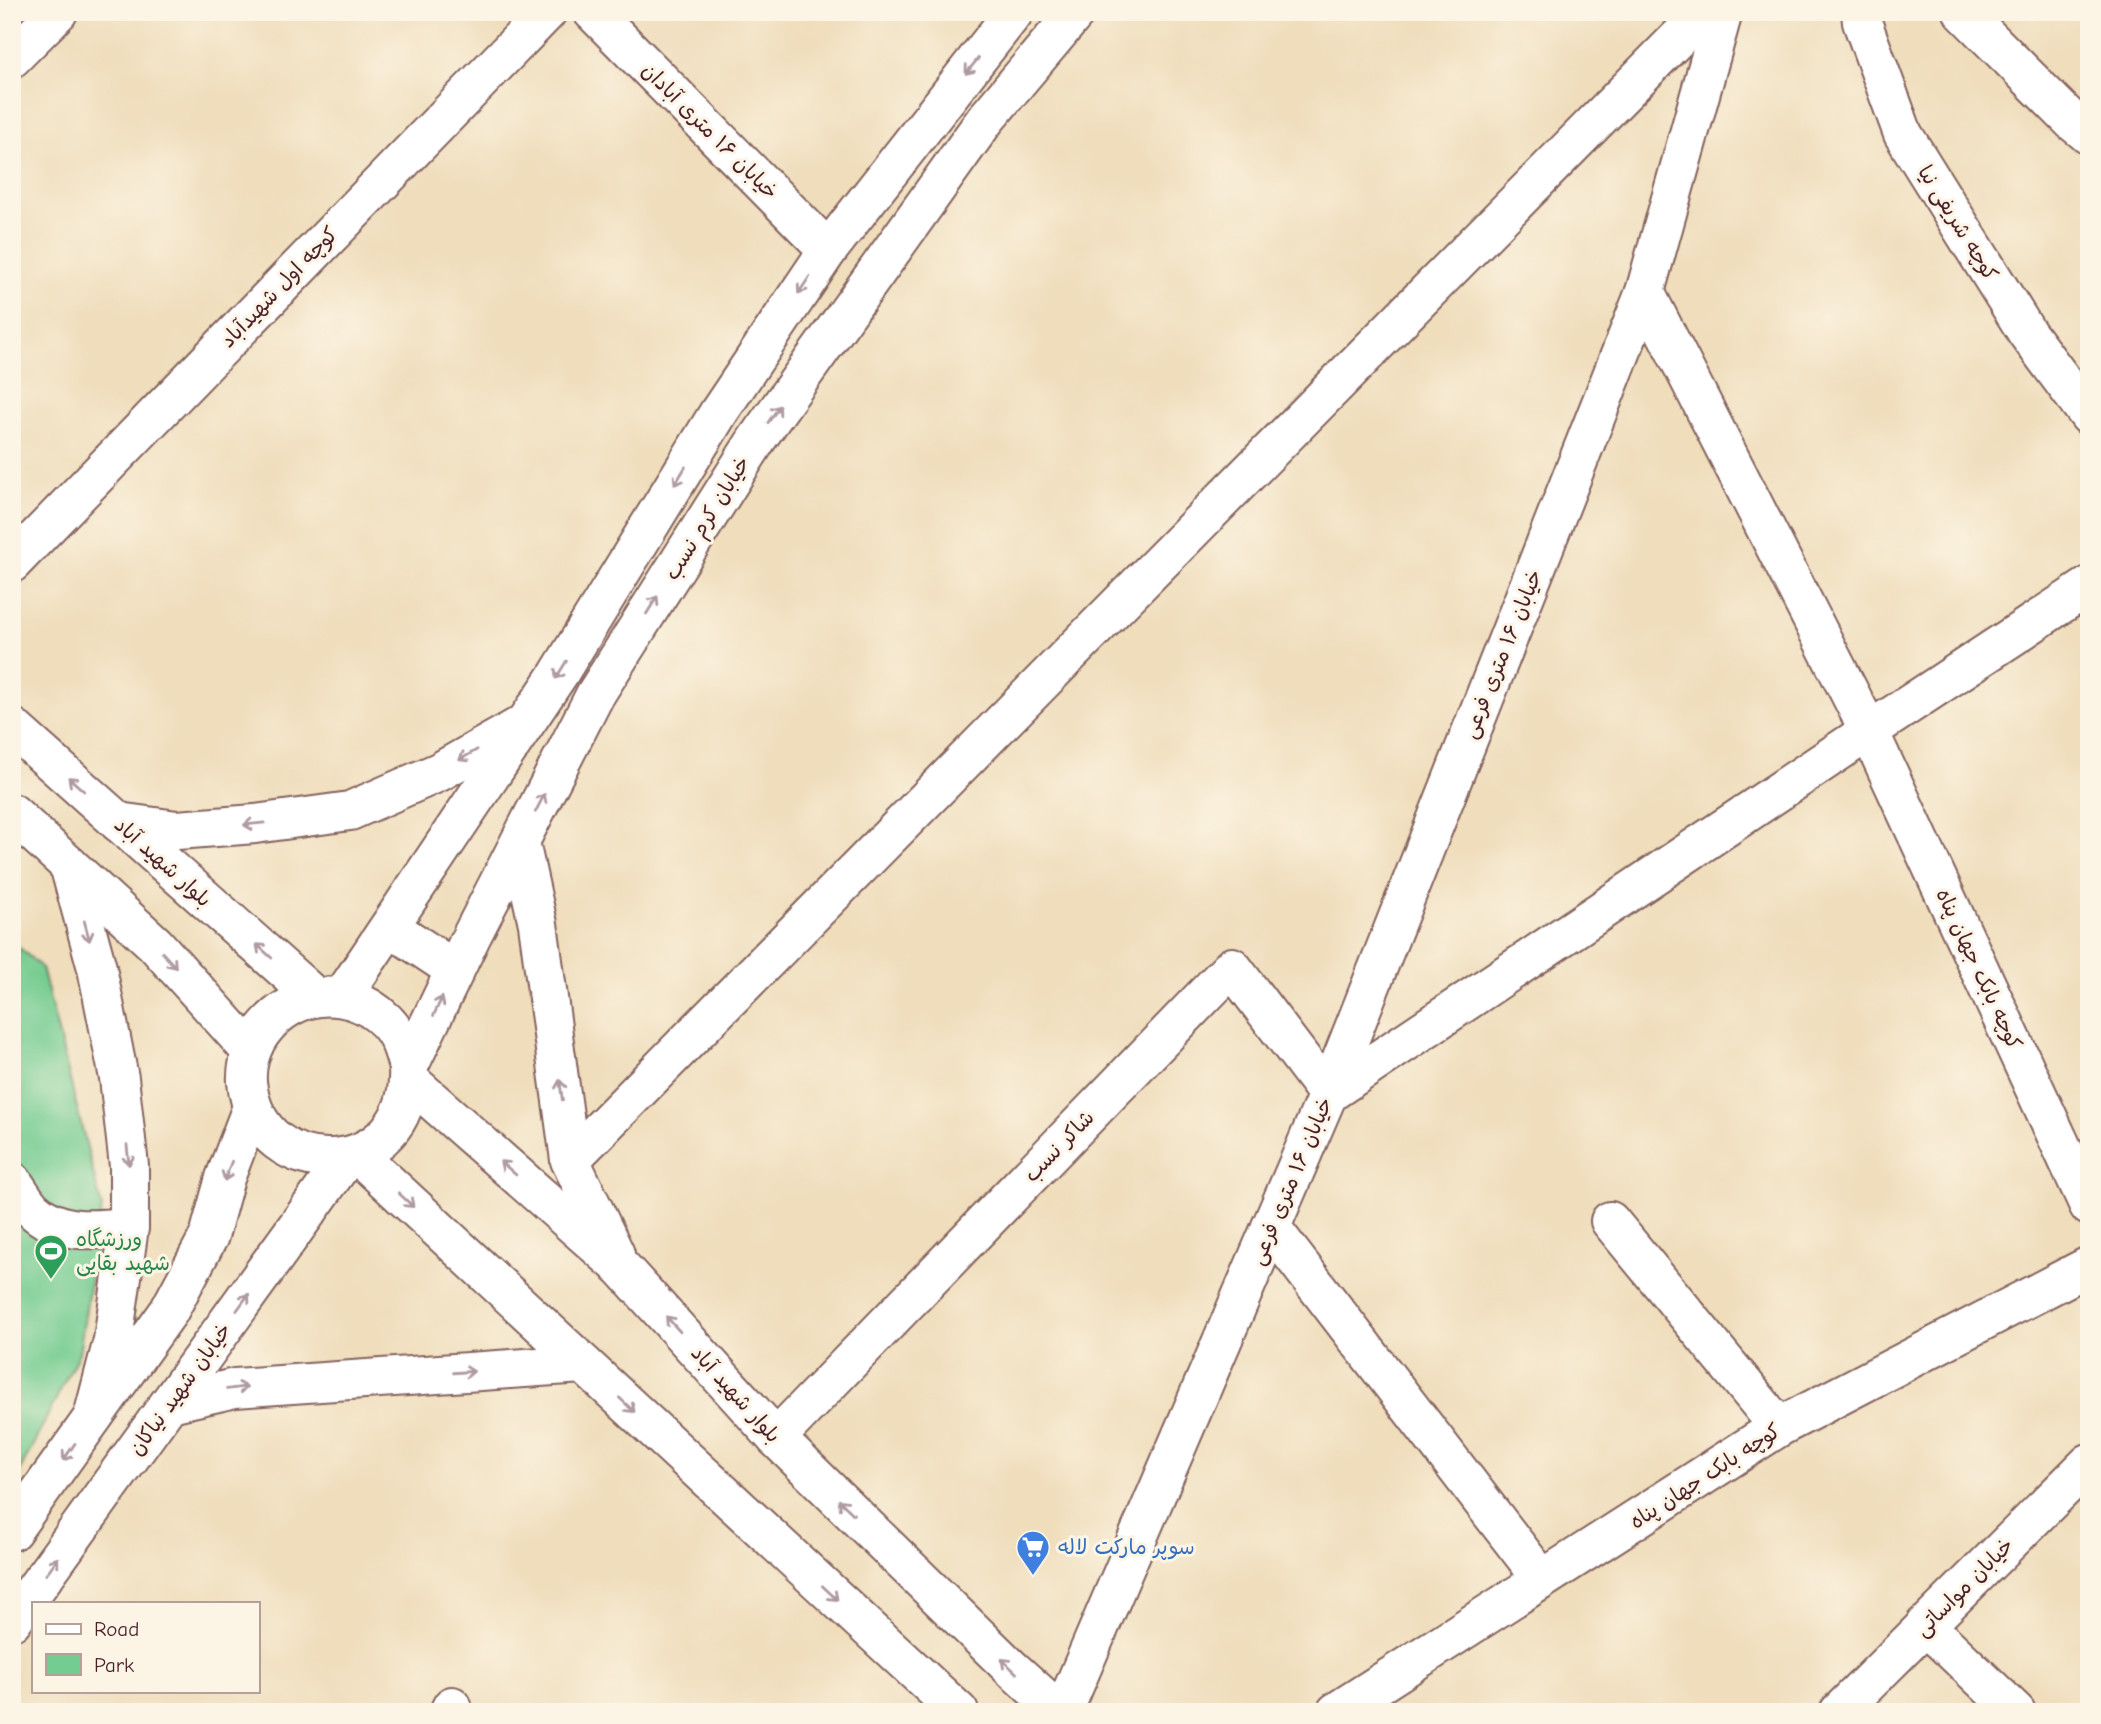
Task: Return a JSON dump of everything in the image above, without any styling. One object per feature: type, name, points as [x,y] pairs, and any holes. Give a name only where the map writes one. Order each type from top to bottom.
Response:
[{"type":"street","points":[[12,58],[58,12]]},
{"type":"street","name":"کوچه اول شهیدآباد","points":[[12,562],[547,12]]},
{"type":"street","name":"خیابان ۱۶ متری آبادان","points":[[593,12],[828,250]]},
{"type":"street","points":[[328,997],[390,927],[558,675],[719,412],[828,250],[1014,12]]},
{"type":"street","name":"خیابان کرم نسب","points":[[409,1074],[455,970],[595,695],[757,439],[985,120],[1076,12]]},
{"type":"street","points":[[570,1160],[1704,12]]},
{"type":"street","name":"خیابان ۱۶ متری فرعی","points":[[1061,1712],[1328,1094],[1645,292],[1723,12]]},
{"type":"street","name":"کوچه شریفی نیا","points":[[1861,12],[1862,22],[1903,134],[2027,333],[2089,416]]},
{"type":"street","points":[[1963,12],[2083,124]]},
{"type":"street","points":[[1645,292],[1870,731]]},
{"type":"street","points":[[1328,1094],[2089,586]]},
{"type":"street","points":[[118,822],[177,830],[255,824],[350,810],[439,772],[527,721]]},
{"type":"street","name":"بلوار شهید آباد","points":[[12,727],[118,822],[328,997]]},
{"type":"street","name":"کوچه بابک جهان پناه","points":[[1870,731],[2089,1206]]},
{"type":"street","points":[[12,813],[155,944],[251,1051]]},
{"type":"street","points":[[520,842],[538,924],[570,1160],[622,1268]]},
{"type":"street","points":[[69,865],[97,968],[119,1078],[129,1166],[129,1227],[113,1340],[93,1417]]},
{"type":"street","points":[[390,927],[455,970]]},
{"type":"street","name":"شاکر نسب","points":[[776,1438],[1232,967],[1328,1094]]},
{"type":"street","points":[[328,997],[366,1006],[387,1021],[401,1043],[409,1074],[405,1104],[394,1125],[378,1142],[352,1155],[318,1159],[290,1150],[268,1132],[252,1107],[246,1080],[251,1051],[265,1026],[287,1007],[328,997]]},
{"type":"street","name":"بلوار شهید آباد","points":[[409,1074],[622,1268],[776,1438],[1010,1667],[1061,1712]]},
{"type":"street","points":[[12,1531],[169,1311],[209,1237],[225,1178],[252,1107]]},
{"type":"street","points":[[352,1155],[583,1364],[959,1712]]},
{"type":"street","name":"خیابان شهید نیاکان","points":[[12,1621],[352,1155]]},
{"type":"street","points":[[12,1181],[32,1208],[53,1224],[85,1230],[129,1227]]},
{"type":"street","points":[[1610,1221],[1779,1427]]},
{"type":"street","points":[[1271,1227],[1542,1579]]},
{"type":"street","name":"کوچه بابک جهان پناه","points":[[1336,1712],[1779,1427],[2089,1266]]},
{"type":"street","points":[[170,1403],[235,1388],[583,1364]]},
{"type":"street","name":"خیابان مواساتی","points":[[1839,1712],[2089,1463]]},
{"type":"street","points":[[1925,1625],[2016,1712]]},
{"type":"green space","name":"ورزشگاه شهید بقایی","points":[[12,941],[42,968],[102,1208],[79,1353],[12,1487]]},
{"type":"place","name":"ورزشگاه شهید بقایی","points":[[51,1281]]},
{"type":"place","name":"سوپر مارکت لاله","points":[[1033,1577]]}]
